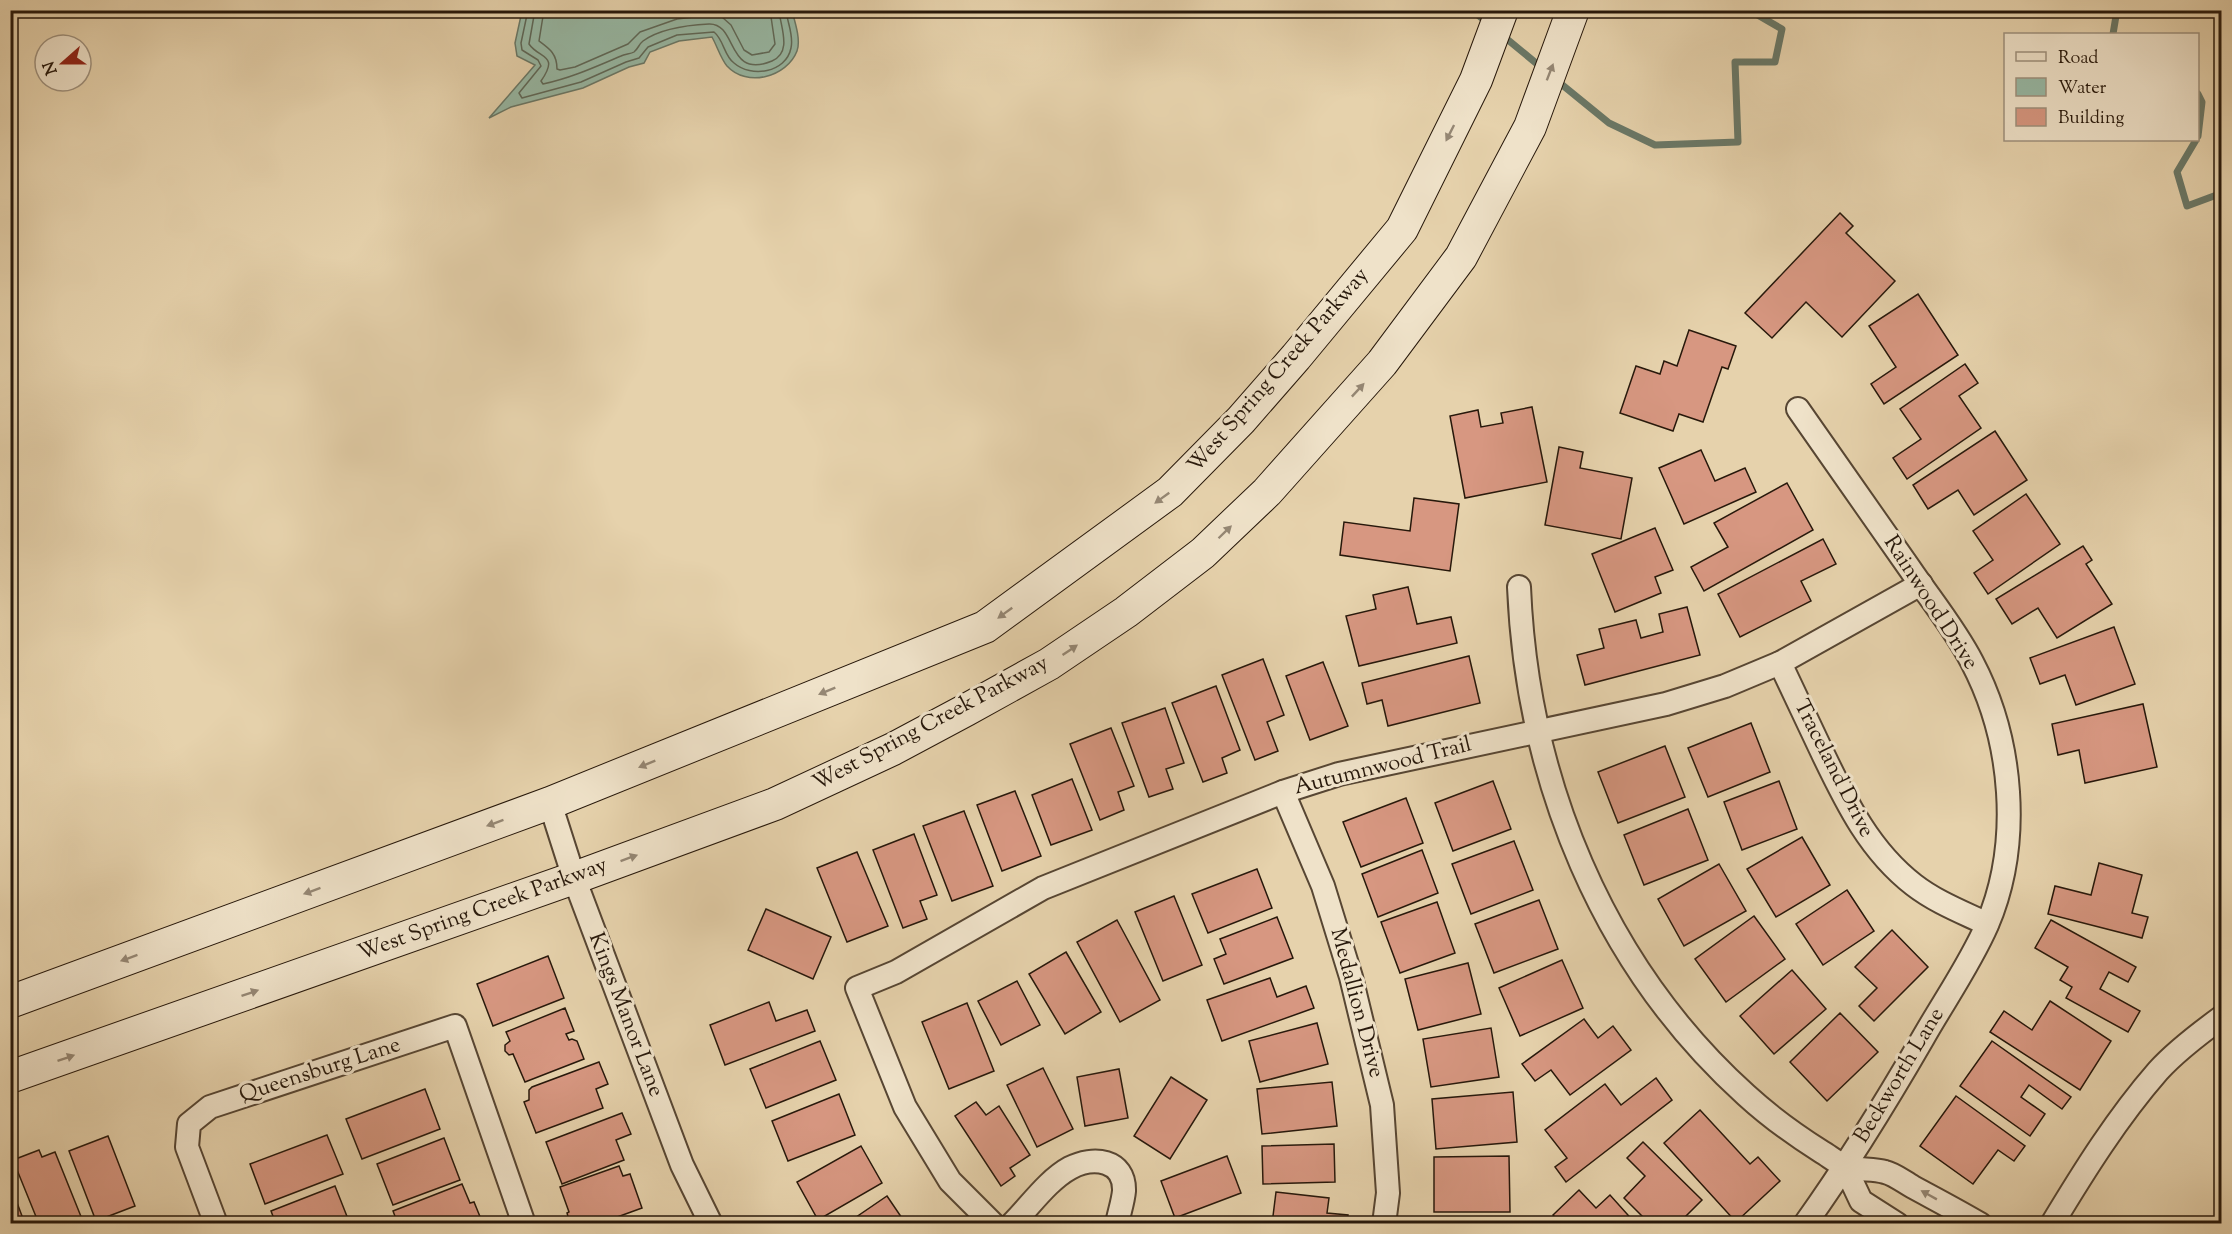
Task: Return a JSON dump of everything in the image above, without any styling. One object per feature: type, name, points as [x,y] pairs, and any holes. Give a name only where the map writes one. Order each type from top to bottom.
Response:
[{"type":"main road","name":"West Spring Creek Parkway","points":[[10,1002],[550,803],[984,627],[1170,492],[1241,420],[1402,229],[1476,80],[1502,10]]},
{"type":"main road","name":"West Spring Creek Parkway","points":[[10,1077],[574,879],[774,804],[893,749],[1049,664],[1126,612],[1203,553],[1267,492],[1382,363],[1461,257],[1530,127],[1573,10]]},
{"type":"street","name":"Rainwood Drive","points":[[1798,409],[1921,584],[1973,663],[1994,717],[2002,749],[2009,812],[2007,842],[1997,897],[1987,924]]},
{"type":"street","name":"Autumnwood Trail","points":[[993,1224],[950,1181],[904,1107],[857,988],[896,972],[1043,888],[1283,792],[1339,774],[1666,704],[1725,686],[1779,663],[1921,584]]},
{"type":"street","points":[[1520,587],[1521,619],[1538,732],[1562,820],[1580,866],[1605,914],[1648,984],[1702,1051],[1739,1089],[1780,1123],[1845,1167],[1886,1172],[1980,1224]]},
{"type":"street","name":"Traceland Drive","points":[[1779,663],[1842,793],[1873,845],[1913,884],[1935,899],[1987,924]]},
{"type":"street","name":"Medallion Drive","points":[[1283,792],[1323,886],[1351,977],[1382,1105],[1388,1193],[1384,1224]]},
{"type":"street","name":"Kings Manor Lane","points":[[550,803],[574,879],[682,1165],[711,1224]]},
{"type":"street","name":"Beckworth Lane","points":[[1805,1224],[1845,1167],[1931,1025],[1987,924]]},
{"type":"street","points":[[2052,1224],[2099,1147],[2159,1070],[2201,1031],[2222,1017]]},
{"type":"street","name":"Queensburg Lane","points":[[215,1223],[187,1147],[189,1124],[210,1107],[455,1026],[524,1224]]},
{"type":"street","points":[[1012,1224],[1058,1177],[1070,1168],[1086,1162],[1111,1164],[1122,1174],[1124,1191],[1117,1224]]},
{"type":"street","points":[[1845,1167],[1861,1201],[1897,1224]]},
{"type":"water","points":[[522,11],[792,11],[798,47],[792,60],[785,67],[776,73],[755,78],[735,73],[727,66],[712,37],[679,41],[650,52],[644,63],[629,67],[583,88],[511,107],[489,118],[535,65],[517,56],[515,43]]},
{"type":"building","points":[[1840,213],[1853,226],[1846,233],[1895,281],[1842,337],[1806,302],[1772,338],[1745,313]]},
{"type":"building","points":[[1918,294],[1958,355],[1884,404],[1871,384],[1896,367],[1869,326]]},
{"type":"building","points":[[1689,330],[1736,346],[1728,369],[1722,367],[1703,422],[1679,414],[1673,431],[1620,413],[1636,366],[1660,374],[1664,361],[1677,366]]},
{"type":"building","points":[[1965,364],[1978,383],[1959,396],[1981,428],[1907,479],[1893,458],[1921,439],[1900,409]]},
{"type":"building","points":[[1532,407],[1547,482],[1465,498],[1450,416],[1478,410],[1481,427],[1503,423],[1501,413]]},
{"type":"building","points":[[1995,431],[2027,480],[1974,515],[1958,490],[1928,509],[1913,485]]},
{"type":"building","points":[[1559,447],[1583,452],[1580,468],[1632,478],[1621,539],[1545,525]]},
{"type":"building","points":[[1701,450],[1715,481],[1745,468],[1756,492],[1684,524],[1659,468]]},
{"type":"building","points":[[1787,483],[1813,530],[1704,591],[1691,567],[1728,547],[1714,523]]},
{"type":"building","points":[[2026,494],[2060,544],[1988,594],[1974,573],[1993,560],[1973,531]]},
{"type":"building","points":[[1414,498],[1459,504],[1450,571],[1340,555],[1344,522],[1410,531]]},
{"type":"building","points":[[1655,528],[1673,570],[1655,577],[1661,593],[1615,612],[1592,554]]},
{"type":"building","points":[[1823,539],[1836,564],[1801,581],[1811,601],[1740,637],[1718,594]]},
{"type":"building","points":[[2083,546],[2092,560],[2086,564],[2112,604],[2057,638],[2038,608],[2012,624],[1996,599]]},
{"type":"building","points":[[1408,587],[1417,624],[1451,617],[1457,643],[1359,666],[1346,616],[1376,609],[1373,595]]},
{"type":"building","points":[[1687,607],[1700,655],[1585,685],[1577,655],[1604,648],[1599,629],[1636,620],[1641,638],[1663,632],[1659,614]]},
{"type":"building","points":[[2114,627],[2135,684],[2076,705],[2065,675],[2040,684],[2030,658]]},
{"type":"building","points":[[1469,656],[1480,703],[1388,726],[1382,700],[1367,704],[1362,683]]},
{"type":"building","points":[[1263,659],[1284,715],[1267,722],[1278,751],[1255,760],[1222,675]]},
{"type":"building","points":[[1323,662],[1348,726],[1310,740],[1286,676]]},
{"type":"building","points":[[1216,686],[1240,750],[1222,758],[1227,773],[1203,782],[1172,703]]},
{"type":"building","points":[[2143,704],[2157,767],[2085,783],[2079,750],[2058,755],[2052,724]]},
{"type":"building","points":[[1165,708],[1184,763],[1166,769],[1173,789],[1149,797],[1122,723]]},
{"type":"building","points":[[1751,723],[1770,772],[1708,797],[1688,748]]},
{"type":"building","points":[[1111,728],[1134,786],[1118,792],[1124,810],[1100,820],[1070,744]]},
{"type":"building","points":[[1665,746],[1685,797],[1618,823],[1598,772]]},
{"type":"building","points":[[1072,779],[1092,830],[1051,845],[1032,795]]},
{"type":"building","points":[[1493,781],[1511,829],[1453,851],[1435,803]]},
{"type":"building","points":[[1779,781],[1797,829],[1742,850],[1724,802]]},
{"type":"building","points":[[1015,791],[1041,856],[1002,871],[977,805]]},
{"type":"building","points":[[1406,798],[1423,843],[1361,867],[1343,822]]},
{"type":"building","points":[[1688,809],[1708,860],[1644,885],[1624,835]]},
{"type":"building","points":[[964,811],[993,886],[952,901],[923,826]]},
{"type":"building","points":[[914,834],[937,895],[920,901],[927,919],[903,928],[873,850]]},
{"type":"building","points":[[1802,837],[1830,885],[1776,917],[1747,869]]},
{"type":"building","points":[[1514,841],[1533,890],[1471,914],[1452,864]]},
{"type":"building","points":[[1422,850],[1438,893],[1378,917],[1362,874]]},
{"type":"building","points":[[857,852],[888,926],[847,942],[817,868]]},
{"type":"building","points":[[2099,863],[2142,875],[2132,913],[2148,917],[2142,938],[2048,914],[2055,886],[2091,895]]},
{"type":"building","points":[[1719,864],[1746,911],[1684,946],[1658,899]]},
{"type":"building","points":[[1257,869],[1272,908],[1208,933],[1192,894]]},
{"type":"building","points":[[1847,890],[1874,931],[1823,965],[1796,924]]},
{"type":"building","points":[[1174,896],[1202,965],[1163,981],[1135,912]]},
{"type":"building","points":[[1539,900],[1558,949],[1494,973],[1475,924]]},
{"type":"building","points":[[1437,902],[1455,953],[1400,973],[1381,922]]},
{"type":"building","points":[[766,909],[831,937],[813,979],[748,950]]},
{"type":"building","points":[[1754,916],[1785,959],[1726,1002],[1695,959]]},
{"type":"building","points":[[1277,917],[1293,958],[1224,984],[1214,959],[1226,954],[1220,939]]},
{"type":"building","points":[[1117,920],[1160,1000],[1120,1022],[1077,942]]},
{"type":"building","points":[[2051,920],[2136,967],[2128,982],[2109,972],[2100,989],[2140,1011],[2128,1032],[2066,998],[2072,987],[2060,980],[2068,967],[2035,948]]},
{"type":"building","points":[[1892,930],[1928,967],[1874,1021],[1859,1006],[1877,988],[1855,967]]},
{"type":"building","points":[[1066,952],[1101,1012],[1065,1034],[1029,974]]},
{"type":"building","points":[[548,956],[564,998],[493,1026],[477,984]]},
{"type":"building","points":[[1562,960],[1583,1008],[1520,1036],[1499,988]]},
{"type":"building","points":[[1468,963],[1481,1014],[1418,1030],[1405,979]]},
{"type":"building","points":[[1792,970],[1826,1009],[1774,1054],[1740,1016]]},
{"type":"building","points":[[1270,978],[1277,997],[1306,986],[1314,1008],[1222,1041],[1207,1000]]},
{"type":"building","points":[[1017,981],[1040,1025],[1001,1045],[978,1001]]},
{"type":"building","points":[[2050,1001],[2111,1041],[2080,1090],[1990,1032],[2004,1011],[2032,1030]]},
{"type":"building","points":[[769,1002],[776,1021],[807,1010],[815,1031],[725,1065],[710,1025]]},
{"type":"building","points":[[967,1003],[994,1071],[949,1089],[922,1022]]},
{"type":"building","points":[[565,1008],[574,1031],[566,1034],[569,1040],[577,1041],[584,1059],[525,1082],[513,1054],[509,1055],[505,1051],[505,1045],[510,1041],[506,1032]]},
{"type":"building","points":[[1840,1013],[1878,1052],[1827,1101],[1790,1062]]},
{"type":"building","points":[[1584,1019],[1598,1038],[1613,1026],[1631,1050],[1570,1095],[1551,1070],[1535,1081],[1522,1064]]},
{"type":"building","points":[[1317,1023],[1328,1064],[1260,1082],[1249,1041]]},
{"type":"building","points":[[1491,1028],[1499,1077],[1431,1087],[1423,1039]]},
{"type":"building","points":[[820,1041],[836,1080],[766,1108],[750,1069]]},
{"type":"building","points":[[1992,1041],[2071,1097],[2062,1109],[2029,1085],[2021,1097],[2045,1114],[2030,1136],[1960,1086]]},
{"type":"building","points":[[599,1062],[608,1084],[596,1089],[603,1108],[536,1133],[524,1102],[529,1100],[529,1090]]},
{"type":"building","points":[[1043,1068],[1073,1129],[1037,1147],[1007,1085]]},
{"type":"building","points":[[1119,1069],[1128,1118],[1085,1126],[1077,1077]]},
{"type":"building","points":[[1171,1077],[1207,1100],[1170,1159],[1134,1136]]},
{"type":"building","points":[[1656,1078],[1672,1100],[1566,1182],[1555,1167],[1567,1158],[1545,1130],[1605,1084],[1621,1105]]},
{"type":"building","points":[[1332,1082],[1337,1126],[1262,1134],[1257,1089]]},
{"type":"building","points":[[425,1089],[440,1129],[362,1159],[346,1119]]},
{"type":"building","points":[[1513,1092],[1517,1142],[1436,1149],[1432,1099]]},
{"type":"building","points":[[839,1094],[855,1135],[788,1161],[772,1121]]},
{"type":"building","points":[[1956,1096],[2025,1146],[2014,1161],[1998,1150],[1973,1184],[1920,1146]]},
{"type":"building","points":[[976,1102],[986,1115],[999,1106],[1030,1155],[1010,1168],[1015,1176],[1001,1186],[955,1116]]},
{"type":"building","points":[[1700,1110],[1750,1164],[1758,1157],[1780,1181],[1736,1222],[1664,1143]]},
{"type":"building","points":[[622,1113],[631,1134],[616,1140],[624,1160],[562,1184],[546,1142]]},
{"type":"building","points":[[327,1135],[343,1174],[265,1204],[250,1164]]},
{"type":"building","points":[[108,1136],[135,1206],[96,1221],[69,1151]]},
{"type":"building","points":[[444,1138],[460,1180],[393,1205],[377,1164]]},
{"type":"building","points":[[1643,1142],[1702,1200],[1685,1217],[1692,1224],[1650,1224],[1624,1198],[1645,1176],[1627,1158]]},
{"type":"building","points":[[1334,1144],[1335,1182],[1263,1184],[1262,1146]]},
{"type":"building","points":[[861,1146],[882,1183],[818,1220],[797,1182]]},
{"type":"building","points":[[39,1150],[42,1157],[55,1152],[84,1224],[39,1224],[13,1160]]},
{"type":"building","points":[[1227,1156],[1241,1193],[1175,1218],[1161,1181]]},
{"type":"building","points":[[1509,1156],[1510,1212],[1434,1212],[1434,1157]]},
{"type":"building","points":[[619,1166],[623,1176],[630,1174],[642,1208],[598,1224],[570,1224],[567,1213],[569,1212],[560,1187]]},
{"type":"building","points":[[10,1184],[25,1224],[10,1224]]},
{"type":"building","points":[[462,1184],[470,1203],[474,1202],[483,1224],[398,1224],[393,1211]]},
{"type":"building","points":[[335,1186],[350,1224],[276,1224],[271,1211]]},
{"type":"building","points":[[1579,1190],[1596,1208],[1610,1195],[1636,1224],[1561,1224],[1553,1215]]},
{"type":"building","points":[[1276,1192],[1329,1198],[1327,1213],[1348,1215],[1347,1224],[1272,1224]]},
{"type":"building","points":[[887,1196],[906,1224],[846,1224]]},
{"type":"building","points":[[1434,1217],[1503,1224],[1434,1224]]},
{"type":"waterway","points":[[1472,10],[1489,24]]},
{"type":"waterway","points":[[1555,79],[1609,123],[1655,145],[1738,142],[1735,62],[1775,62],[1782,29],[1749,10]]},
{"type":"waterway","points":[[2113,33],[2117,10]]},
{"type":"waterway","points":[[1502,35],[1542,68]]},
{"type":"waterway","points":[[2199,96],[2202,102],[2199,128]]},
{"type":"waterway","points":[[2195,141],[2177,172],[2187,206],[2222,193]]}]
